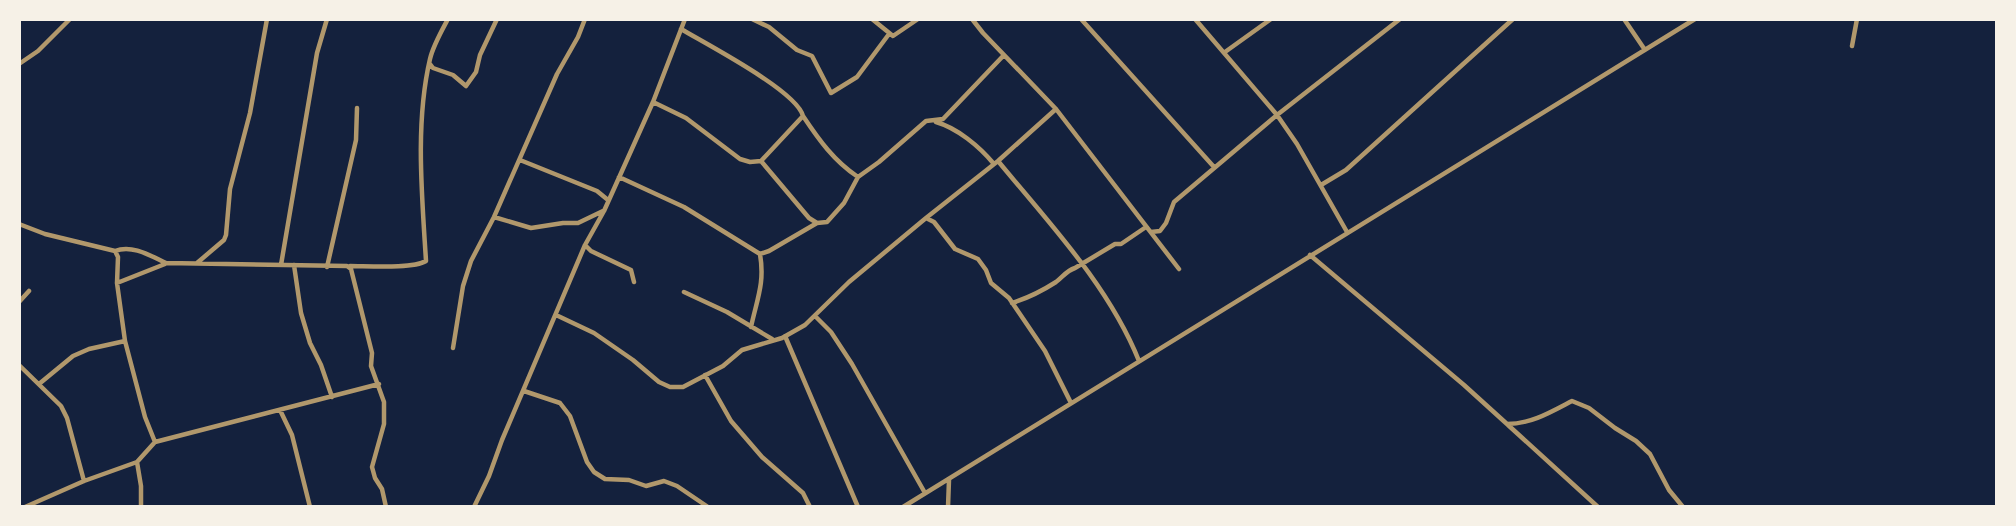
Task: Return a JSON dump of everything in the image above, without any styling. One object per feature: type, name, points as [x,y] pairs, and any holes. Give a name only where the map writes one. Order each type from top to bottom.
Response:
[{"type":"street","points":[[196,263],[224,240],[226,235],[230,189],[250,113],[267,19]]},
{"type":"street","points":[[281,265],[317,53],[327,19]]},
{"type":"street","points":[[117,283],[166,263],[409,267],[426,261],[420,154],[430,58],[447,19]]},
{"type":"street","points":[[429,64],[453,75],[466,86],[476,72],[480,55],[497,19]]},
{"type":"street","points":[[453,348],[463,286],[471,261],[520,160],[556,74],[578,37],[585,19]]},
{"type":"street","points":[[474,507],[585,245],[604,211],[653,102],[685,19]]},
{"type":"street","points":[[752,19],[769,27],[797,50],[813,57],[831,93],[857,77],[889,34]]},
{"type":"street","points":[[872,19],[893,36],[918,19]]},
{"type":"street","points":[[972,19],[1056,109],[1179,269]]},
{"type":"street","points":[[1081,19],[1214,167]]},
{"type":"street","points":[[1195,19],[1277,115],[1297,144],[1347,232]]},
{"type":"street","points":[[1225,52],[1271,19]]},
{"type":"street","points":[[1151,232],[1160,231],[1174,202],[1214,167],[1400,19]]},
{"type":"street","points":[[1321,185],[1346,170],[1513,19]]},
{"type":"street","points":[[1624,19],[1645,50]]},
{"type":"street","points":[[903,507],[1695,19]]},
{"type":"street","points":[[1852,46],[1857,19]]},
{"type":"street","points":[[19,64],[38,51],[66,21]]},
{"type":"street","points":[[681,29],[765,79],[786,95],[802,110],[803,116],[826,149],[858,177]]},
{"type":"street","points":[[760,254],[817,223],[827,222],[844,203],[858,177],[879,162],[917,127],[926,121],[943,119],[1004,54]]},
{"type":"street","points":[[653,102],[686,118],[740,159],[750,162],[761,161],[803,116]]},
{"type":"street","points":[[327,267],[356,140],[357,107]]},
{"type":"street","points":[[556,314],[594,333],[659,382],[670,387],[683,387],[723,366],[742,350],[785,336],[805,325],[849,282],[996,162],[1056,109]]},
{"type":"street","points":[[935,121],[947,125],[996,162],[1081,264],[1115,313],[1139,361]]},
{"type":"street","points":[[520,160],[597,191],[609,200]]},
{"type":"street","points":[[761,161],[809,218],[817,223]]},
{"type":"street","points":[[619,177],[684,207],[760,254],[762,287],[751,327]]},
{"type":"street","points":[[494,217],[531,228],[578,223],[604,211]]},
{"type":"street","points":[[926,218],[934,222],[955,249],[978,259],[991,283],[1009,298],[1045,351],[1071,403]]},
{"type":"street","points":[[19,224],[45,234],[115,251],[118,257],[117,283],[125,341],[145,417],[155,442]]},
{"type":"street","points":[[1012,303],[1038,293],[1057,282],[1069,270],[1115,244],[1121,244],[1146,227]]},
{"type":"street","points":[[585,245],[591,251],[631,270],[634,282]]},
{"type":"street","points":[[115,251],[120,249],[146,253],[166,263]]},
{"type":"street","points":[[1310,255],[1464,385],[1598,507]]},
{"type":"street","points":[[294,265],[301,313],[310,344],[321,365],[332,397]]},
{"type":"street","points":[[347,266],[351,269],[357,288],[372,353],[371,366],[384,402],[384,424],[372,467],[382,489],[386,507]]},
{"type":"street","points":[[19,302],[29,291]]},
{"type":"street","points":[[684,292],[727,312],[772,340]]},
{"type":"street","points":[[815,316],[831,332],[852,364],[925,493]]},
{"type":"street","points":[[785,336],[858,507]]},
{"type":"street","points":[[39,384],[73,356],[89,349],[125,341]]},
{"type":"street","points":[[19,365],[61,406],[67,418],[84,481]]},
{"type":"street","points":[[705,375],[732,421],[762,457],[803,493],[810,507]]},
{"type":"street","points":[[25,507],[137,461],[155,442],[379,384]]},
{"type":"street","points":[[524,391],[560,402],[570,416],[587,462],[594,472],[605,479],[628,480],[646,486],[664,481],[677,486],[708,507]]},
{"type":"street","points":[[1507,424],[1538,419],[1572,401],[1589,408],[1650,454],[1669,490],[1683,507]]},
{"type":"street","points":[[280,410],[292,435],[310,507]]},
{"type":"street","points":[[137,461],[141,507]]},
{"type":"street","points":[[948,507],[949,480]]}]
